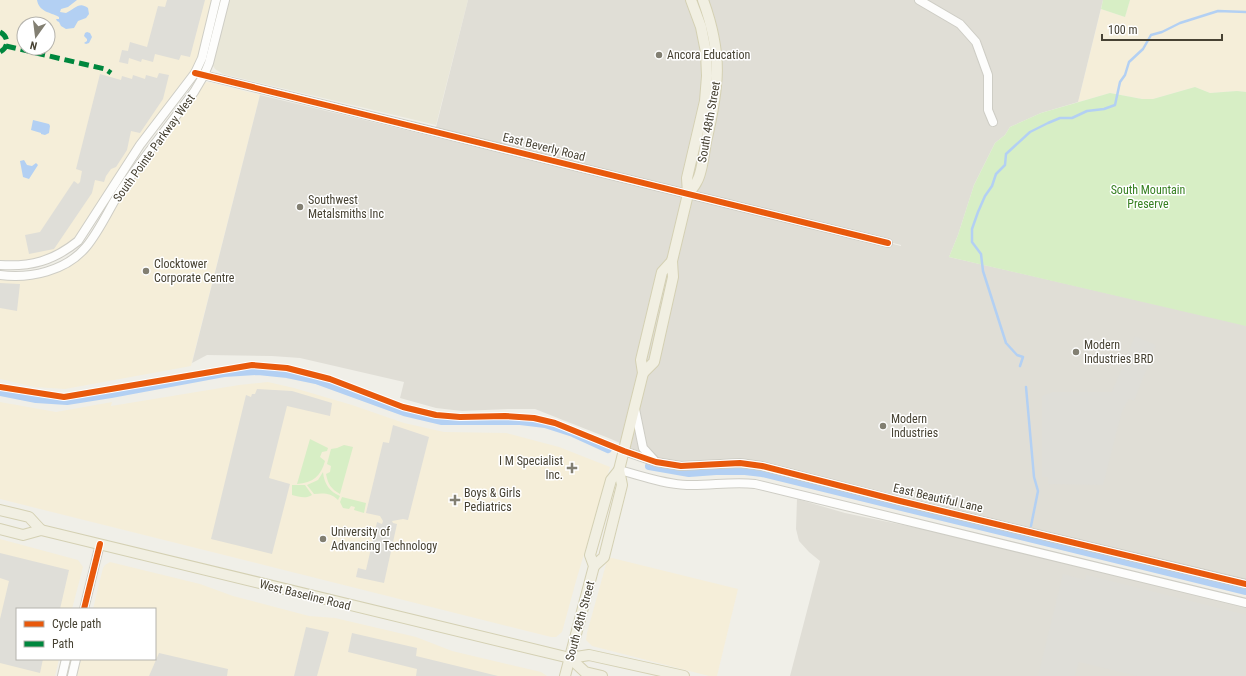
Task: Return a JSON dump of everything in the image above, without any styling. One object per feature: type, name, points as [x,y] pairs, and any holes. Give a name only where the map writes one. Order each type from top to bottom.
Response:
[{"type":"main road","name":"South 48th Street","points":[[565,676],[594,566],[604,557],[622,485],[620,470],[624,451],[644,373],[654,362],[673,277],[672,261],[688,194],[687,178],[705,101],[707,76],[704,39],[691,0]]},
{"type":"main road","name":"South 48th Street","points":[[688,194],[698,180],[715,103],[717,53],[713,30],[703,0]]},
{"type":"main road","points":[[0,510],[29,517],[41,530]]},
{"type":"main road","name":"West Baseline Road","points":[[0,529],[23,535],[41,530],[570,658]]},
{"type":"main road","points":[[570,658],[589,655],[684,676]]},
{"type":"main road","points":[[570,658],[585,672],[602,676]]},
{"type":"street","name":"South Pointe Parkway West","points":[[0,264],[16,266],[32,264],[65,252],[78,241],[140,145],[195,73],[202,58],[216,0]]},
{"type":"street","name":"South Pointe Parkway West","points":[[0,275],[13,277],[46,272],[68,262],[86,248],[104,221],[121,190],[194,92],[204,76],[209,63],[225,0]]},
{"type":"street","points":[[919,0],[960,24],[976,42],[988,75],[988,110],[993,122]]},
{"type":"street","name":"East Beverly Road","points":[[195,73],[888,243]]},
{"type":"street","points":[[635,408],[643,448],[656,462]]},
{"type":"street","name":"East Beautiful Lane","points":[[624,451],[656,462],[681,466],[740,463],[762,466],[1246,584]]},
{"type":"street","points":[[620,470],[672,484],[701,485],[735,482],[755,484],[1246,603]]},
{"type":"street","points":[[84,608],[100,544]]},
{"type":"street","points":[[62,675],[66,660]]},
{"type":"street","points":[[62,675],[76,660]]},
{"type":"street","points":[[72,676],[76,660]]},
{"type":"shaded area","points":[[0,0],[213,0],[199,56],[195,65],[118,172],[84,230],[76,239],[57,253],[31,261],[0,260]]},
{"type":"shaded area","points":[[167,0],[205,0],[190,57],[181,55],[179,60],[155,54],[153,62],[142,59],[141,62],[129,58],[128,64],[119,62],[122,50],[128,51],[130,42],[147,47],[158,6],[165,7]]},
{"type":"shaded area","points":[[228,0],[468,0],[436,125],[223,74],[215,69],[212,64]]},
{"type":"shaded area","points":[[468,0],[1103,0],[1078,102],[1041,113],[1010,127],[1005,135],[995,143],[974,185],[958,235],[949,257],[1246,325],[1246,580],[770,464],[678,464],[657,460],[611,439],[535,409],[462,411],[436,408],[400,398],[404,382],[300,358],[207,355],[192,363],[260,95],[464,144],[465,139],[435,131]],"holes":[[[638,181],[901,245],[901,246]]]},
{"type":"shaded area","points":[[1130,0],[1246,0],[1246,92],[1237,91],[1210,93],[1195,87],[1153,99],[1143,99],[1110,93],[1078,102],[1101,9],[1125,17]]},
{"type":"shaded area","points":[[159,73],[169,75],[163,99],[140,133],[131,131],[127,150],[116,167],[111,169],[104,182],[95,180],[92,193],[54,249],[29,254],[25,235],[40,232],[74,181],[78,184],[80,182],[82,171],[76,169],[100,74],[121,80],[122,76],[132,79],[133,75],[145,79],[146,75],[157,78]]},
{"type":"shaded area","points":[[207,82],[260,95],[191,366],[65,389],[35,387],[0,379],[0,280],[20,280],[41,277],[72,262],[144,162],[204,83]]},
{"type":"shaded area","points":[[0,283],[20,284],[17,311],[0,308]]},
{"type":"shaded area","points":[[1135,336],[1156,345],[1134,401],[1129,399],[1122,411],[1103,485],[1048,484],[1048,477],[1042,477],[1042,396],[1053,392],[1112,392]]},
{"type":"shaded area","points":[[268,382],[352,405],[404,423],[444,432],[506,433],[559,447],[610,467],[562,632],[556,637],[551,637],[0,499],[0,402],[56,412],[112,402],[111,406],[239,385]]},
{"type":"shaded area","points":[[257,389],[292,391],[332,403],[330,416],[287,406],[269,478],[290,484],[272,554],[211,539],[246,395],[251,397],[252,394],[255,394]]},
{"type":"shaded area","points":[[393,425],[429,437],[408,520],[403,519],[392,521],[393,523],[397,524],[384,583],[356,577],[358,568],[366,570],[377,522],[382,524],[383,521],[380,516],[366,513],[383,442],[389,443]]},
{"type":"shaded area","points":[[797,499],[845,513],[1081,562],[1246,603],[1246,676],[790,676],[820,561],[799,541],[796,529]]},
{"type":"shaded area","points":[[0,539],[78,560],[83,567],[72,608],[16,608],[16,660],[59,660],[55,676],[0,676]]},
{"type":"shaded area","points":[[0,553],[69,570],[60,608],[16,608],[16,660],[43,660],[40,673],[0,663],[0,619],[9,581],[0,578]]},
{"type":"shaded area","points":[[608,557],[738,589],[717,676],[709,676],[592,646],[586,640]]},
{"type":"shaded area","points":[[110,562],[200,584],[233,596],[309,616],[335,618],[416,637],[452,651],[541,672],[547,676],[77,676],[81,660],[156,660],[156,608],[93,608],[105,565]]},
{"type":"shaded area","points":[[1063,574],[1085,580],[1086,575],[1246,615],[1246,667],[1244,676],[1137,676],[1079,662],[1075,676],[1038,676]]},
{"type":"shaded area","points":[[306,627],[329,632],[317,676],[294,676]]},
{"type":"shaded area","points":[[352,633],[417,648],[416,656],[498,676],[416,676],[417,669],[348,652]]},
{"type":"shaded area","points":[[159,653],[228,669],[227,676],[149,676]]},
{"type":"green space","points":[[1103,0],[1130,0],[1125,17],[1101,9]]},
{"type":"green space","name":"South Mountain Preserve","points":[[1195,87],[1210,93],[1237,91],[1246,92],[1246,326],[949,257],[958,235],[974,185],[995,143],[1005,135],[1010,127],[1041,113],[1110,93],[1142,99],[1153,99]]},
{"type":"green space","points":[[310,439],[328,448],[327,451],[322,452],[320,457],[325,461],[319,475],[316,478],[308,482],[297,484]]},
{"type":"green space","points":[[344,445],[353,447],[340,494],[330,486],[326,474],[330,472],[331,466],[327,464],[331,449]]},
{"type":"green space","points":[[323,472],[328,487],[340,496],[338,500],[327,494],[314,494],[307,485],[318,480]]},
{"type":"green space","points":[[292,485],[305,485],[312,495],[300,497],[292,495]]},
{"type":"green space","points":[[342,497],[366,503],[364,513],[354,510],[355,507],[351,506],[349,509],[343,508],[340,502]]},
{"type":"water","points":[[37,0],[77,0],[68,7],[61,9],[60,12],[66,13],[79,5],[82,5],[88,8],[89,14],[86,18],[78,21],[74,28],[66,29],[57,21],[56,19],[59,19],[59,17],[45,11],[38,4]]},
{"type":"water","points":[[87,32],[90,33],[92,37],[89,43],[86,44],[84,43],[87,39],[84,36]]},
{"type":"water","points":[[33,120],[49,124],[49,133],[45,135],[31,130]]},
{"type":"water","points":[[24,160],[27,165],[32,166],[36,163],[38,165],[29,179],[23,177],[20,161]]},
{"type":"waterway","points":[[1020,366],[1023,357],[1017,355],[1006,343],[983,271],[981,254],[972,242],[972,229],[978,212],[985,196],[992,186],[996,174],[1005,165],[1006,154],[1030,132],[1048,123],[1060,118],[1072,118],[1087,111],[1104,109],[1115,105],[1120,82],[1125,75],[1129,62],[1143,49],[1151,35],[1162,32],[1180,23],[1218,11],[1246,12]]},
{"type":"waterway","points":[[0,392],[36,399],[67,401],[224,373],[258,371],[287,374],[316,380],[404,412],[442,421],[520,421],[545,424],[573,433],[608,449]]},
{"type":"waterway","points":[[1026,387],[1034,477],[1038,491],[1031,526]]},
{"type":"waterway","points":[[649,466],[689,473],[716,471],[745,471],[762,473],[1246,591]]},
{"type":"marked path","points":[[0,32],[3,34],[7,42],[3,50],[0,52]]},
{"type":"marked path","points":[[6,46],[105,69],[111,73]]},
{"type":"cycle path","points":[[195,73],[888,243]]},
{"type":"cycle path","points":[[0,387],[64,397],[252,365],[287,368],[330,379],[403,407],[436,415],[460,417],[505,416],[534,418],[555,423],[624,451],[656,462],[681,466],[740,463],[762,466],[900,501],[1246,584]]},
{"type":"cycle path","points":[[84,608],[100,544]]},
{"type":"place","name":"Ancora Education","points":[[659,55]]},
{"type":"place","name":"Southwest Metalsmiths Inc","points":[[300,207]]},
{"type":"place","name":"Clocktower Corporate Centre","points":[[146,271]]},
{"type":"place","name":"Modern Industries BRD","points":[[1076,352]]},
{"type":"place","name":"Modern Industries","points":[[883,426]]},
{"type":"place","name":"I M Specialist Inc.","points":[[572,468]]},
{"type":"place","name":"Boys & Girls Pediatrics","points":[[455,500]]},
{"type":"place","name":"University of Advancing Technology","points":[[323,539]]}]
